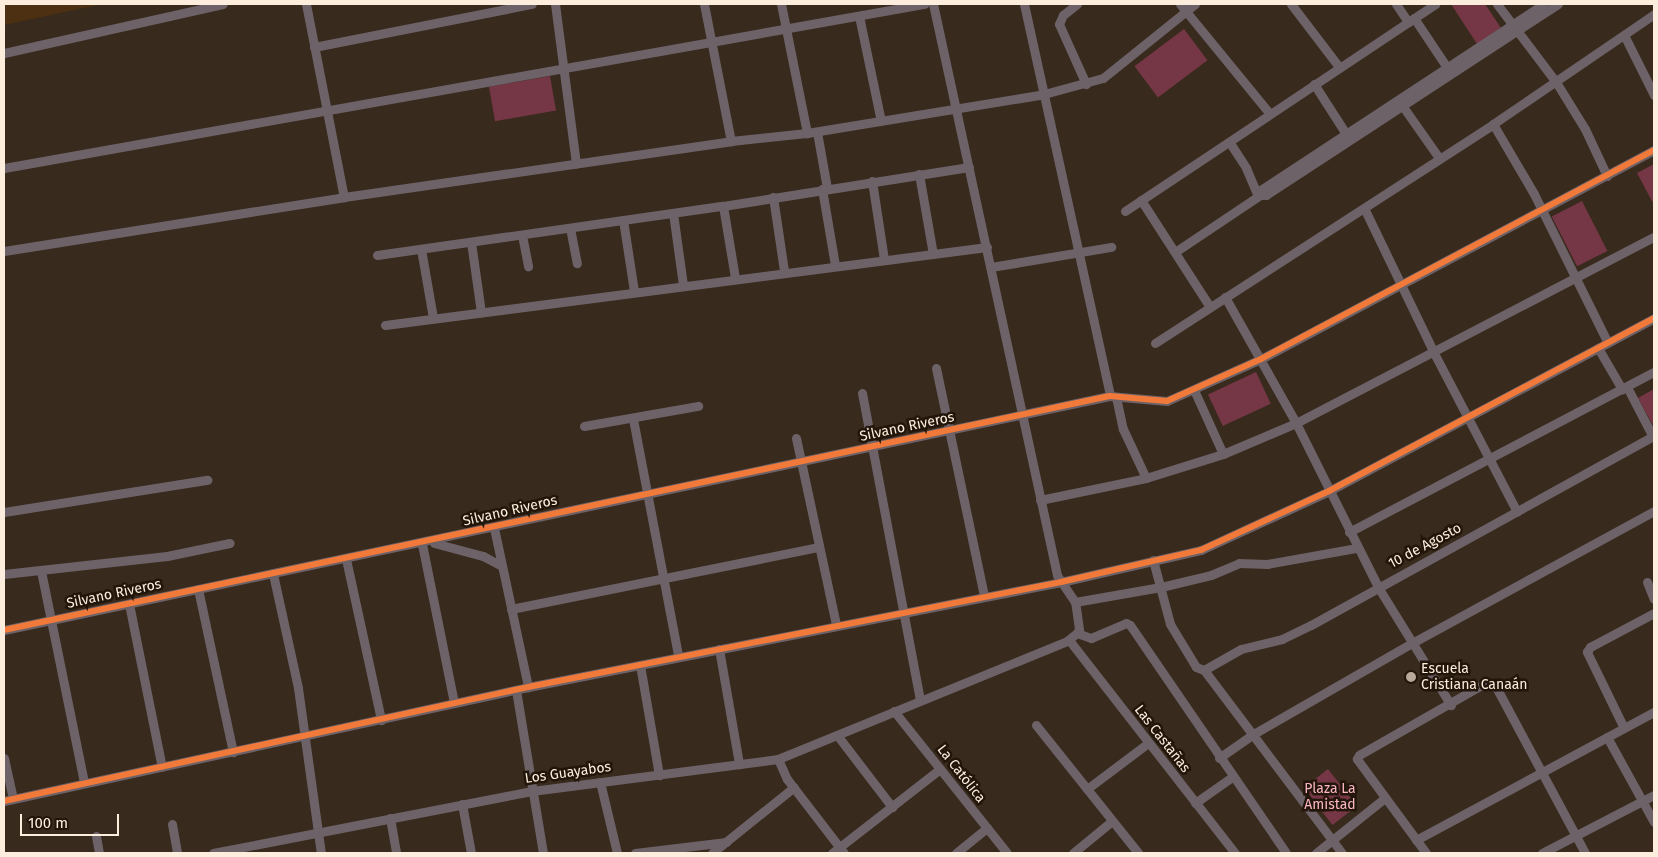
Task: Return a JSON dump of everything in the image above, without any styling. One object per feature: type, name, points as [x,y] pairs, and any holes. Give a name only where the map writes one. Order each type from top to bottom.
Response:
[{"type":"street","points":[[4,53],[223,4]]},
{"type":"street","points":[[306,4],[344,197]]},
{"type":"street","points":[[314,47],[532,4]]},
{"type":"street","points":[[555,4],[576,164]]},
{"type":"street","points":[[704,4],[730,141]]},
{"type":"street","points":[[782,4],[806,133]]},
{"type":"street","points":[[4,168],[786,27],[924,4]]},
{"type":"street","points":[[933,4],[954,108],[987,247],[1040,500],[1061,582],[1075,602],[1080,629],[1077,633],[1091,638],[1126,624],[1130,625],[1219,758],[1286,853]]},
{"type":"street","points":[[1024,4],[1078,252],[1113,396],[1123,429],[1146,478]]},
{"type":"street","points":[[1077,4],[1063,15],[1059,24],[1086,84]]},
{"type":"street","points":[[4,252],[344,197],[730,141],[816,132],[1044,94],[1103,78],[1183,7],[1195,4]]},
{"type":"street","points":[[1291,4],[1339,67]]},
{"type":"street","points":[[1396,4],[1411,20],[1449,71]]},
{"type":"street","points":[[1125,211],[1230,143],[1339,67],[1435,4]]},
{"type":"street","points":[[1496,4],[1556,82],[1585,129],[1606,176]]},
{"type":"street","points":[[1514,28],[1544,4]]},
{"type":"street","points":[[1175,252],[1259,196],[1266,195],[1348,137],[1514,28],[1558,4]]},
{"type":"street","points":[[1183,7],[1270,114]]},
{"type":"street","points":[[1155,342],[1493,124],[1625,37],[1654,14]]},
{"type":"street","points":[[859,16],[881,121]]},
{"type":"street","points":[[1625,37],[1654,95]]},
{"type":"street","points":[[1314,84],[1348,137]]},
{"type":"street","points":[[1400,103],[1439,158]]},
{"type":"street","points":[[1493,124],[1542,212],[1608,343]]},
{"type":"street","points":[[816,132],[835,265]]},
{"type":"street","points":[[1230,143],[1246,168],[1259,196]]},
{"type":"street","name":"Silvano Riveros","points":[[4,630],[426,543],[647,493],[1113,396],[1167,401],[1261,359],[1542,212],[1654,150]]},
{"type":"street","points":[[377,255],[723,206],[773,196],[969,167]]},
{"type":"street","points":[[919,174],[933,254]]},
{"type":"street","points":[[872,182],[884,259]]},
{"type":"street","points":[[773,196],[784,271]]},
{"type":"street","points":[[1141,200],[1210,307]]},
{"type":"street","points":[[723,206],[735,278]]},
{"type":"street","points":[[1364,208],[1434,353],[1517,512]]},
{"type":"street","points":[[673,213],[683,284]]},
{"type":"street","points":[[623,220],[634,291]]},
{"type":"street","points":[[570,228],[578,263]]},
{"type":"street","points":[[522,234],[528,266]]},
{"type":"street","points":[[1040,500],[1146,478],[1224,454],[1296,423],[1434,353],[1654,237]]},
{"type":"street","points":[[471,242],[482,312]]},
{"type":"street","points":[[385,325],[683,284],[987,247]]},
{"type":"street","points":[[991,267],[1111,247]]},
{"type":"street","points":[[421,249],[433,318]]},
{"type":"street","points":[[1224,298],[1261,359],[1296,423],[1356,548],[1450,705]]},
{"type":"street","points":[[4,758],[8,800],[84,782],[305,737],[528,687],[836,624],[1061,582],[1215,545],[1329,491],[1654,318]]},
{"type":"street","points":[[1598,348],[1654,436]]},
{"type":"street","points":[[936,368],[984,596]]},
{"type":"street","points":[[1349,532],[1490,460],[1654,372]]},
{"type":"street","points":[[1194,390],[1224,454]]},
{"type":"street","points":[[862,393],[906,611],[920,700]]},
{"type":"street","points":[[584,426],[633,419],[698,406]]},
{"type":"street","points":[[633,419],[678,656]]},
{"type":"street","name":"10 de Agosto","points":[[1204,670],[1242,649],[1298,632],[1654,436]]},
{"type":"street","points":[[796,438],[836,624]]},
{"type":"street","points":[[4,512],[207,480]]},
{"type":"street","points":[[1219,758],[1250,736],[1412,643],[1654,511]]},
{"type":"street","points":[[494,528],[528,687]]},
{"type":"street","points":[[4,574],[167,556],[230,543]]},
{"type":"street","points":[[454,703],[426,543],[456,547],[502,566]]},
{"type":"street","points":[[511,609],[819,547]]},
{"type":"street","points":[[1075,602],[1161,587],[1211,575],[1239,563],[1267,564],[1356,548]]},
{"type":"street","points":[[346,559],[381,720]]},
{"type":"street","points":[[1152,560],[1170,624],[1196,667],[1204,670],[1250,736],[1342,853]]},
{"type":"street","points":[[40,571],[52,620],[84,782]]},
{"type":"street","points":[[273,574],[298,688],[321,853]]},
{"type":"street","points":[[1647,582],[1654,600]]},
{"type":"street","points":[[198,589],[233,752]]},
{"type":"street","points":[[129,604],[162,767]]},
{"type":"street","points":[[1624,728],[1587,652],[1590,647],[1654,613]]},
{"type":"street","name":"Los Guayabos","points":[[213,853],[532,791],[778,758],[1069,640],[1077,633]]},
{"type":"street","name":"Las Castañas","points":[[1069,640],[1235,853]]},
{"type":"street","points":[[719,649],[739,764]]},
{"type":"street","points":[[640,665],[659,775]]},
{"type":"street","points":[[1426,853],[1359,764],[1359,755],[1450,705],[1487,682],[1496,686],[1586,853]]},
{"type":"street","points":[[516,690],[543,853]]},
{"type":"street","name":"La Católica","points":[[894,711],[1007,853]]},
{"type":"street","points":[[1416,840],[1654,712]]},
{"type":"street","points":[[1036,725],[1138,853]]},
{"type":"street","points":[[837,734],[892,807]]},
{"type":"street","points":[[1607,737],[1654,822]]},
{"type":"street","points":[[1087,789],[1148,743]]},
{"type":"street","points":[[778,758],[794,787],[842,850]]},
{"type":"street","points":[[832,853],[842,850],[940,769]]},
{"type":"street","points":[[1195,803],[1232,777]]},
{"type":"street","points":[[600,782],[617,853]]},
{"type":"street","points":[[712,853],[794,787]]},
{"type":"street","points":[[1542,853],[1654,795]]},
{"type":"street","points":[[1316,853],[1384,798]]},
{"type":"street","points":[[462,804],[470,853]]},
{"type":"street","points":[[390,818],[396,853]]},
{"type":"street","points":[[1073,853],[1112,821]]},
{"type":"street","points":[[172,824],[177,853]]},
{"type":"street","points":[[956,853],[987,828]]},
{"type":"street","points":[[96,836],[99,853]]},
{"type":"street","points":[[635,853],[726,842]]},
{"type":"shaded area","points":[[4,4],[102,4],[4,25]]},
{"type":"green space","points":[[1451,4],[1485,4],[1501,28],[1477,44]]},
{"type":"green space","points":[[1184,29],[1207,60],[1158,97],[1134,66]]},
{"type":"green space","points":[[550,76],[556,110],[495,121],[489,87]]},
{"type":"green space","points":[[1654,164],[1654,205],[1637,173]]},
{"type":"green space","points":[[1582,201],[1607,251],[1577,266],[1552,216]]},
{"type":"green space","points":[[1256,372],[1271,404],[1223,426],[1208,394]]},
{"type":"green space","points":[[1654,389],[1654,427],[1638,398]]},
{"type":"green space","name":"Plaza La Amistad","points":[[1328,769],[1357,806],[1333,825],[1304,788]]},
{"type":"cycle path","points":[[4,630],[1110,396],[1167,401],[1261,359],[1654,150]]},
{"type":"cycle path","points":[[4,801],[528,687],[1061,582],[1201,550],[1329,491],[1654,318]]},
{"type":"place","name":"Escuela Cristiana Canaán","points":[[1411,677]]}]
